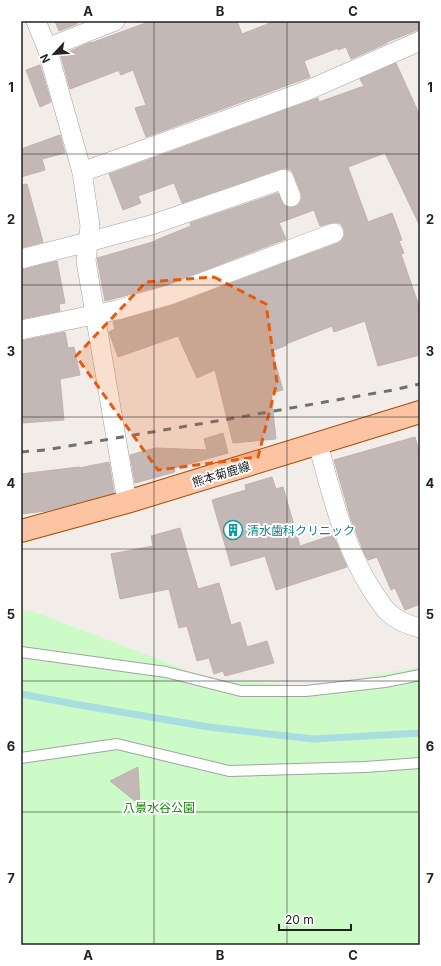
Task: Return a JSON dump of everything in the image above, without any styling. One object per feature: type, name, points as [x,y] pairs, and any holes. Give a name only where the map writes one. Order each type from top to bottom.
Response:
[{"type":"main road","name":"熊本菊鹿線","points":[[21,531],[127,502],[420,412]]},
{"type":"street","points":[[36,21],[47,48],[82,172],[90,226],[86,261],[127,502]]},
{"type":"street","points":[[47,48],[115,21]]},
{"type":"street","points":[[82,172],[306,91],[420,41]]},
{"type":"street","points":[[21,259],[151,225],[284,179],[291,197]]},
{"type":"street","points":[[21,330],[117,310],[169,295],[334,233]]},
{"type":"street","points":[[318,444],[329,487],[346,540],[368,584],[387,612],[403,623],[420,628]]},
{"type":"lane","points":[[21,652],[166,672],[241,691],[306,691],[385,682],[420,675]]},
{"type":"lane","points":[[21,758],[117,744],[229,770],[420,763]]},
{"type":"highlighted area","points":[[214,277],[266,304],[277,382],[258,457],[158,470],[76,356],[146,282]]},
{"type":"green space","name":"八景水谷公園","points":[[21,609],[37,613],[210,679],[309,687],[420,667],[420,945],[21,945]]},
{"type":"building","points":[[55,21],[76,21],[77,24],[59,31]]},
{"type":"building","points":[[151,21],[237,21],[242,34],[275,21],[420,21],[420,29],[387,42],[351,59],[346,47],[338,50],[338,48],[304,61],[310,77],[146,137],[135,108],[146,105],[133,70],[121,75],[119,71],[117,71],[70,89],[61,56],[91,42]]},
{"type":"building","points":[[396,63],[420,116],[420,226],[385,153],[348,167],[368,222],[392,213],[402,240],[399,241],[404,253],[401,254],[420,309],[420,355],[378,366],[365,321],[334,332],[332,326],[286,344],[287,345],[272,351],[283,390],[271,393],[276,439],[233,443],[215,370],[197,378],[178,336],[118,357],[109,332],[115,329],[113,322],[173,305],[338,243],[345,235],[344,229],[341,224],[335,222],[320,226],[314,210],[279,223],[286,239],[166,285],[105,301],[97,258],[156,241],[191,226],[190,223],[278,193],[284,205],[289,208],[295,207],[299,204],[302,198],[294,175],[291,170],[286,168],[182,203],[174,183],[138,196],[141,203],[123,210],[109,174],[318,98],[319,102],[364,86],[360,79]]},
{"type":"building","points":[[40,65],[51,102],[40,107],[26,70]]},
{"type":"building","points":[[60,135],[65,153],[42,159],[45,170],[21,177],[21,149]]},
{"type":"building","points":[[27,184],[43,242],[21,248],[21,185]]},
{"type":"building","points":[[57,261],[65,303],[59,304],[60,311],[21,319],[21,270]]},
{"type":"building","points":[[65,332],[68,348],[74,347],[80,375],[60,379],[64,420],[21,423],[21,341]]},
{"type":"building","points":[[223,433],[228,453],[174,468],[175,472],[135,483],[130,455],[155,448],[207,450],[204,439]]},
{"type":"building","points":[[415,437],[420,455],[420,604],[405,610],[395,588],[391,590],[377,557],[368,560],[365,555],[351,519],[334,460]]},
{"type":"building","points":[[109,462],[114,493],[46,511],[21,514],[21,474],[79,468]]},
{"type":"building","points":[[272,477],[276,489],[283,487],[300,546],[333,535],[347,567],[276,590],[265,556],[231,566],[212,500],[246,490],[245,485]]},
{"type":"building","points":[[180,528],[198,589],[219,583],[231,625],[240,622],[247,647],[267,641],[274,663],[225,676],[223,671],[214,674],[209,658],[197,661],[187,626],[179,628],[169,589],[120,599],[111,554],[153,546],[151,536]]},
{"type":"building","points":[[138,767],[140,805],[110,781]]},
{"type":"waterway","points":[[21,694],[209,727],[313,739],[420,733]]},
{"type":"railway","points":[[21,452],[45,450],[223,420],[420,384]]},
{"type":"place","name":"清水歯科クリニック","points":[[233,530]]}]
